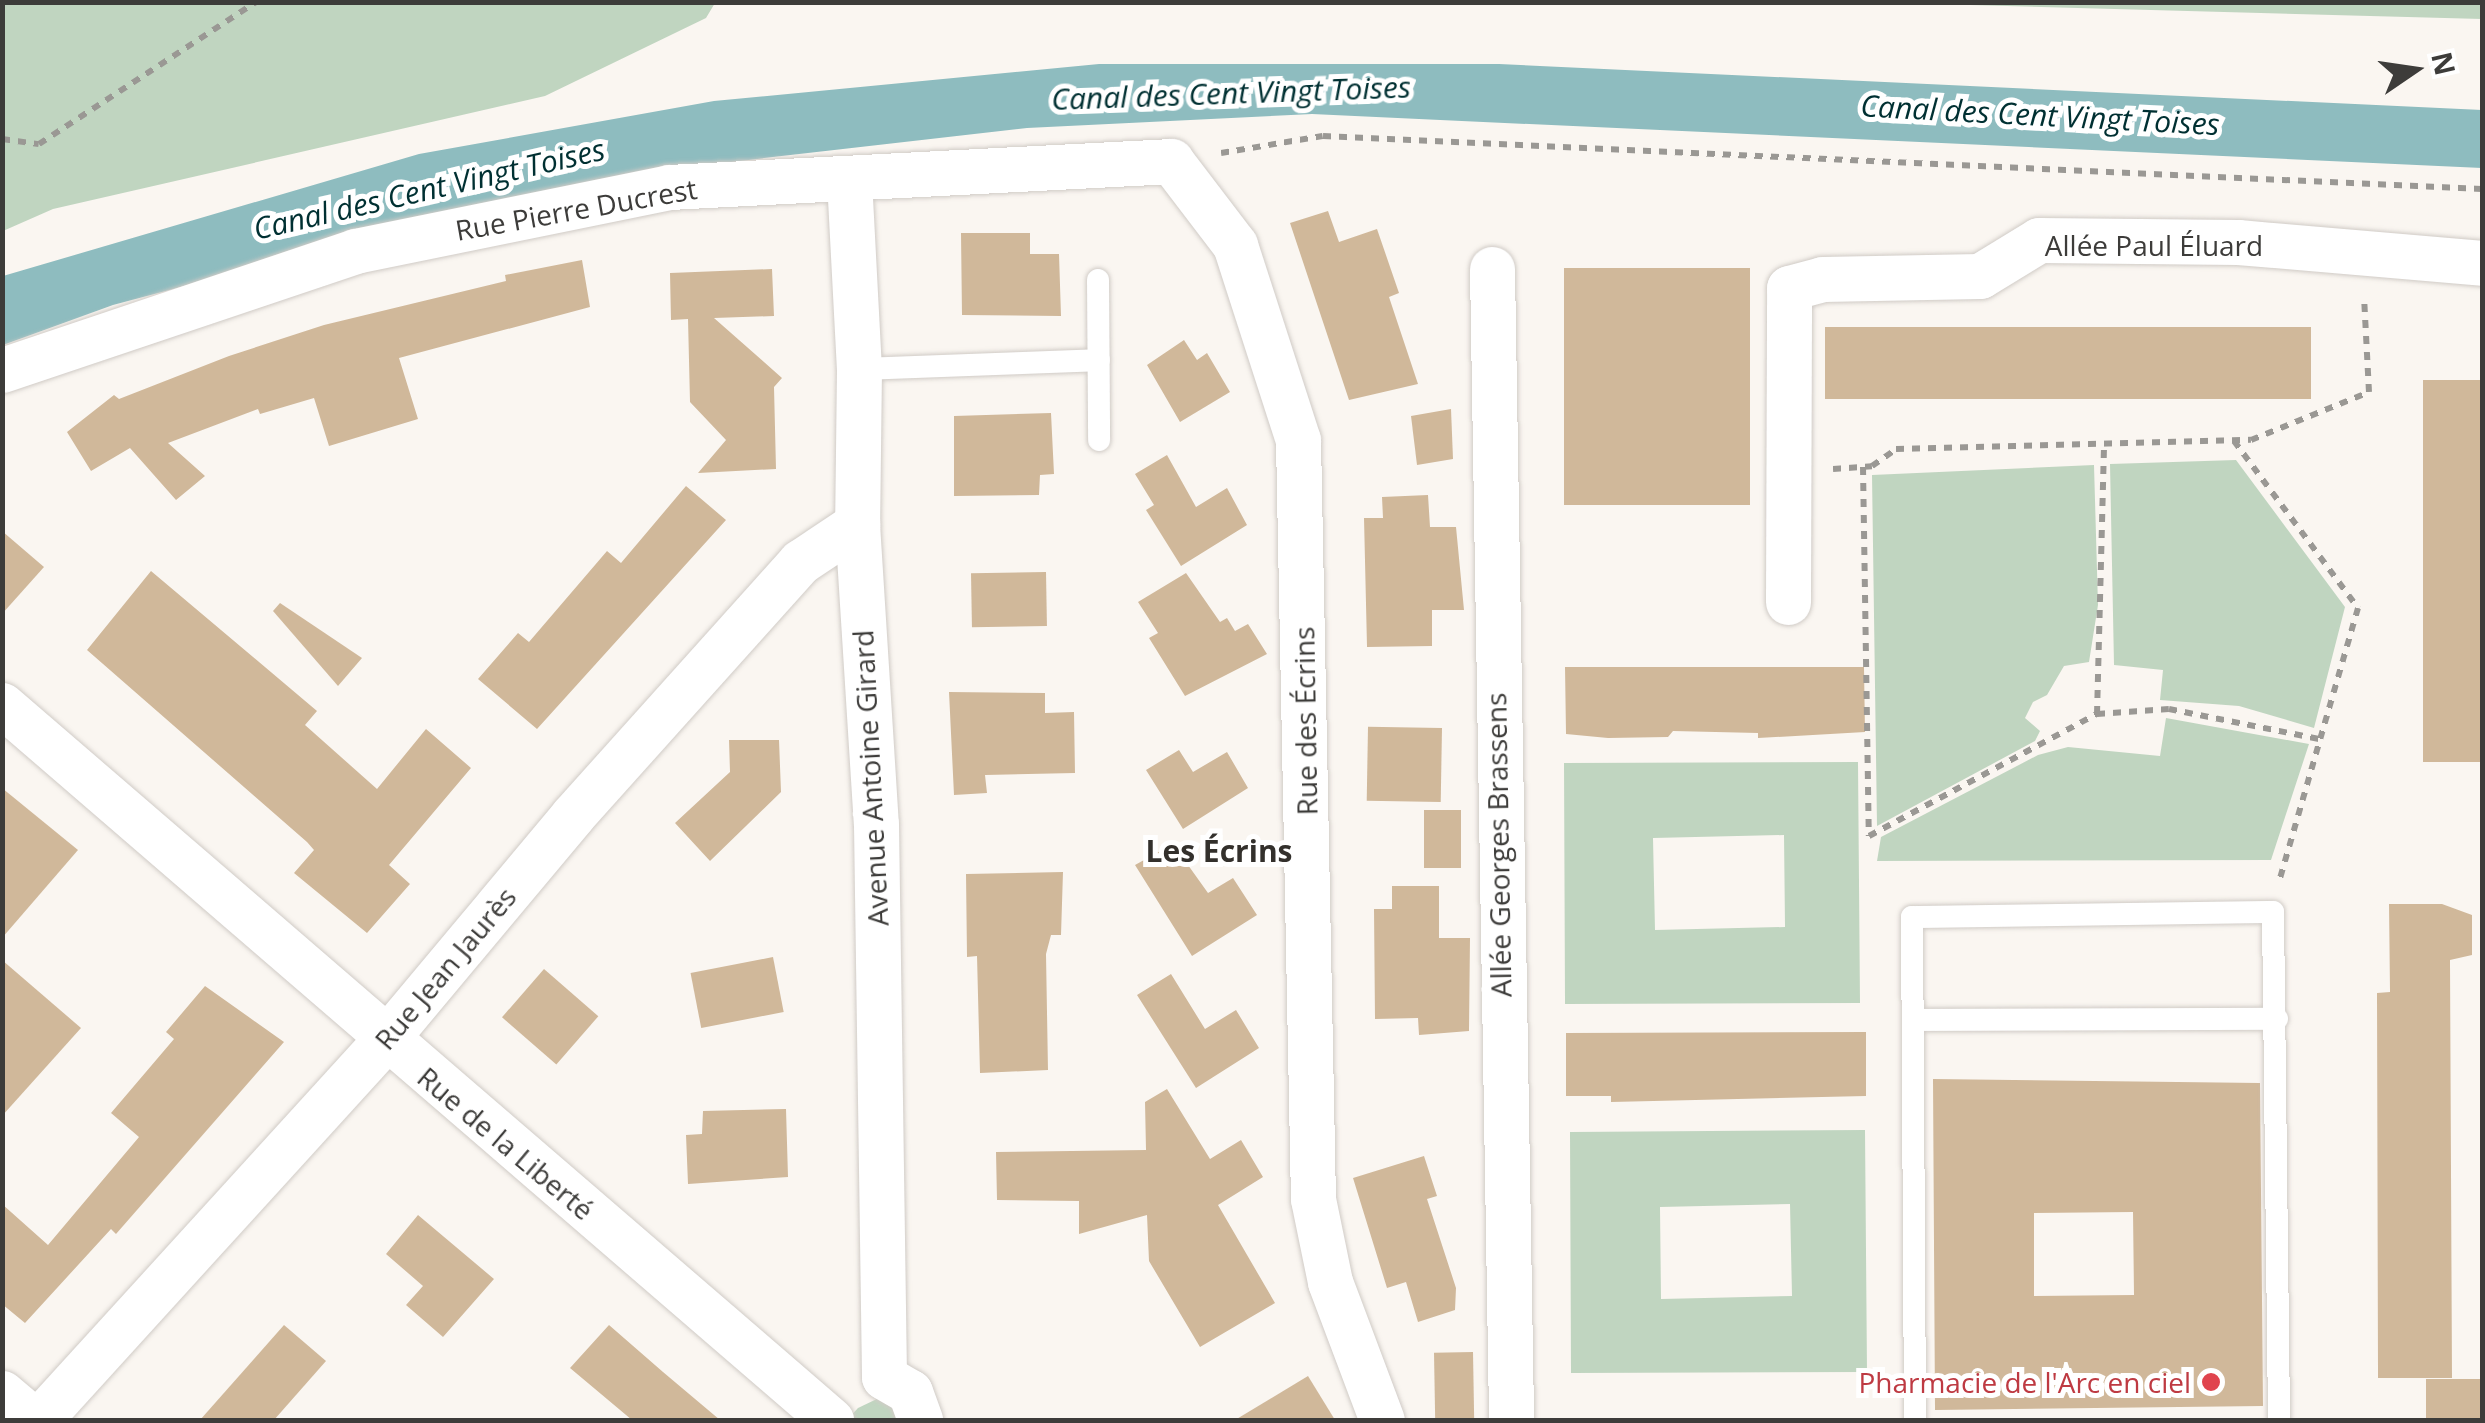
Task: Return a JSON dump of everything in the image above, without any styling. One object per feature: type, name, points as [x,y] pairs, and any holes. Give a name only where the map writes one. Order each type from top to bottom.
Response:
[{"type":"street","name":"Rue Pierre Ducrest","points":[[2,370],[354,250],[669,188],[1171,162]]},
{"type":"street","name":"Rue des Écrins","points":[[1171,162],[1235,246],[1298,440],[1313,1200],[1330,1282],[1382,1420]]},
{"type":"street","name":"Avenue Antoine Girard","points":[[849,179],[859,369],[857,524],[876,824],[884,1377]]},
{"type":"street","name":"Allée Paul Éluard","points":[[1788,602],[1789,288],[1822,280],[1980,276],[2040,240],[2238,242],[2482,263]]},
{"type":"street","name":"Allée Georges Brassens","points":[[1492,269],[1511,1420]]},
{"type":"street","name":"Rue Jean Jaurès","points":[[37,1420],[384,1040],[573,816],[800,562],[857,524]]},
{"type":"street","name":"Rue de la Liberté","points":[[2,705],[384,1040],[831,1420]]},
{"type":"street","points":[[831,1420],[852,1394],[884,1377],[910,1392],[920,1420]]},
{"type":"street","points":[[2,1392],[37,1420]]},
{"type":"lane","points":[[1098,280],[1099,440]]},
{"type":"lane","points":[[859,369],[1099,360]]},
{"type":"lane","points":[[1915,1420],[1912,917],[2273,912],[2278,1420]]},
{"type":"lane","points":[[1912,1020],[2277,1019]]},
{"type":"path","points":[[2,139],[39,144],[256,2]]},
{"type":"path","points":[[1171,162],[1323,136],[2482,189]]},
{"type":"path","points":[[1817,470],[1863,466],[1896,450],[2251,440],[2370,392],[2362,252]]},
{"type":"path","points":[[2234,440],[2358,608],[2273,912]]},
{"type":"path","points":[[2097,714],[2104,444]]},
{"type":"path","points":[[1863,466],[1869,836],[2097,714],[2169,709],[2320,739]]},
{"type":"green space","points":[[3,2],[715,3],[706,18],[545,96],[53,209],[3,231]]},
{"type":"green space","points":[[1897,2],[2482,2],[2482,19],[1897,3]]},
{"type":"green space","points":[[2236,460],[2345,607],[2314,728],[2239,706],[2160,700],[2163,670],[2114,665],[2110,464]]},
{"type":"green space","points":[[2094,465],[2098,605],[2089,662],[2064,666],[2047,695],[2033,702],[2025,718],[2040,731],[2035,741],[1877,826],[1872,475]]},
{"type":"green space","points":[[2166,718],[2309,744],[2271,860],[1877,861],[1881,837],[2038,755],[2068,747],[2160,756]]},
{"type":"green space","points":[[1858,762],[1860,1003],[1565,1004],[1564,763]],"holes":[[[1784,835],[1785,927],[1655,930],[1653,838]]]},
{"type":"green space","points":[[1865,1130],[1867,1372],[1571,1373],[1570,1132]],"holes":[[[1790,1204],[1792,1296],[1661,1299],[1660,1207]]]},
{"type":"green space","points":[[881,1397],[909,1420],[847,1420],[858,1408]]},
{"type":"water","name":"Canal des Cent Vingt Toises","points":[[1099,64],[1499,64],[2482,110],[2482,168],[1312,114],[1027,128],[678,168],[373,236],[113,305],[3,345],[3,276],[419,154],[714,101]]},
{"type":"building","points":[[1328,211],[1339,242],[1377,229],[1399,293],[1389,297],[1418,384],[1349,400],[1290,223]]},
{"type":"building","points":[[961,233],[1030,233],[1030,254],[1059,254],[1061,316],[962,315]]},
{"type":"building","points":[[582,260],[590,307],[399,358],[418,419],[329,446],[314,398],[260,414],[258,409],[168,443],[205,476],[176,500],[130,448],[91,471],[67,432],[114,395],[119,399],[229,356],[324,325],[506,281],[505,275]]},
{"type":"building","points":[[1564,268],[1750,268],[1750,505],[1564,505]]},
{"type":"building","points":[[772,269],[774,316],[714,318],[782,378],[774,387],[776,469],[698,473],[726,440],[690,402],[688,319],[671,320],[670,273]]},
{"type":"building","points":[[1825,327],[2311,327],[2311,399],[1825,399]]},
{"type":"building","points":[[1184,340],[1197,360],[1207,353],[1230,392],[1180,422],[1147,365]]},
{"type":"building","points":[[2423,380],[2482,380],[2482,762],[2423,762]]},
{"type":"building","points":[[1451,409],[1453,459],[1417,465],[1411,416]]},
{"type":"building","points":[[1051,413],[1054,474],[1040,475],[1039,495],[954,496],[954,416]]},
{"type":"building","points":[[1167,455],[1196,507],[1227,488],[1247,525],[1181,566],[1146,510],[1154,505],[1135,474]]},
{"type":"building","points":[[686,486],[726,520],[537,729],[478,679],[518,633],[529,642],[607,551],[621,563]]},
{"type":"building","points":[[1428,495],[1430,527],[1456,527],[1464,610],[1432,610],[1432,646],[1367,647],[1364,518],[1383,518],[1382,497]]},
{"type":"building","points":[[2,531],[44,567],[2,614]]},
{"type":"building","points":[[151,571],[317,711],[305,725],[377,789],[426,729],[471,768],[389,865],[410,884],[367,933],[294,873],[314,850],[307,842],[87,650]]},
{"type":"building","points":[[1046,572],[1047,626],[972,627],[971,573]]},
{"type":"building","points":[[1186,573],[1220,622],[1227,618],[1235,631],[1248,624],[1267,654],[1185,696],[1149,638],[1158,633],[1138,602]]},
{"type":"building","points":[[280,603],[362,658],[338,686],[273,611]]},
{"type":"building","points":[[1565,667],[1864,667],[1865,732],[1758,738],[1758,733],[1673,731],[1668,737],[1566,734]]},
{"type":"building","points":[[949,692],[1045,693],[1045,713],[1074,712],[1075,773],[985,775],[987,793],[954,795]]},
{"type":"building","points":[[1368,727],[1442,728],[1441,802],[1367,801]]},
{"type":"building","points":[[729,740],[779,740],[781,792],[710,861],[675,823],[730,772]]},
{"type":"building","points":[[1179,750],[1193,772],[1227,752],[1248,788],[1183,829],[1146,770]]},
{"type":"building","points":[[2,788],[78,850],[2,938]]},
{"type":"building","points":[[1424,810],[1461,810],[1461,868],[1424,868]]},
{"type":"building","points":[[1173,844],[1208,893],[1233,878],[1257,915],[1192,956],[1135,865]]},
{"type":"building","points":[[1063,872],[1061,935],[1051,935],[1046,954],[1048,1070],[980,1073],[977,956],[967,957],[966,874]]},
{"type":"building","points":[[1392,886],[1439,886],[1439,938],[1470,938],[1469,1031],[1419,1035],[1418,1018],[1375,1019],[1374,909],[1392,909]]},
{"type":"building","points":[[2389,904],[2442,904],[2472,915],[2472,955],[2450,960],[2452,1378],[2378,1378],[2377,993],[2390,992]]},
{"type":"building","points":[[773,957],[784,1012],[701,1028],[691,973]]},
{"type":"building","points":[[2,960],[81,1028],[2,1116]]},
{"type":"building","points":[[544,969],[598,1016],[556,1065],[502,1017]]},
{"type":"building","points":[[1171,974],[1205,1029],[1236,1010],[1259,1048],[1196,1088],[1137,995]]},
{"type":"building","points":[[205,986],[284,1042],[116,1234],[111,1229],[25,1323],[2,1304],[2,1204],[48,1245],[139,1137],[111,1113],[174,1039],[166,1032]]},
{"type":"building","points":[[1866,1032],[1866,1096],[1611,1102],[1611,1096],[1566,1096],[1566,1033]]},
{"type":"building","points":[[1933,1079],[2260,1083],[2263,1406],[1935,1410]],"holes":[[[2133,1212],[2134,1295],[2034,1296],[2034,1213]]]},
{"type":"building","points":[[1167,1089],[1210,1159],[1241,1140],[1263,1177],[1218,1205],[1275,1303],[1200,1347],[1149,1261],[1147,1215],[1079,1234],[1079,1201],[997,1200],[996,1152],[1146,1150],[1145,1102]]},
{"type":"building","points":[[786,1109],[788,1177],[688,1184],[686,1135],[702,1134],[703,1111]]},
{"type":"building","points":[[1424,1156],[1437,1196],[1427,1199],[1456,1288],[1455,1310],[1418,1322],[1406,1282],[1387,1288],[1353,1178]]},
{"type":"building","points":[[418,1215],[494,1279],[443,1337],[406,1305],[423,1286],[386,1254]]},
{"type":"building","points":[[284,1325],[326,1361],[274,1420],[200,1420]]},
{"type":"building","points":[[609,1325],[720,1420],[632,1420],[570,1368]]},
{"type":"building","points":[[1473,1352],[1474,1420],[1435,1420],[1434,1353]]},
{"type":"building","points":[[1308,1376],[1335,1420],[1235,1420]]},
{"type":"building","points":[[2426,1379],[2482,1379],[2482,1420],[2426,1420]]},
{"type":"place","name":"Pharmacie de l'Arc en ciel","points":[[2211,1382]]},
{"type":"district","name":"Les Écrins","points":[[1219,851]]}]
